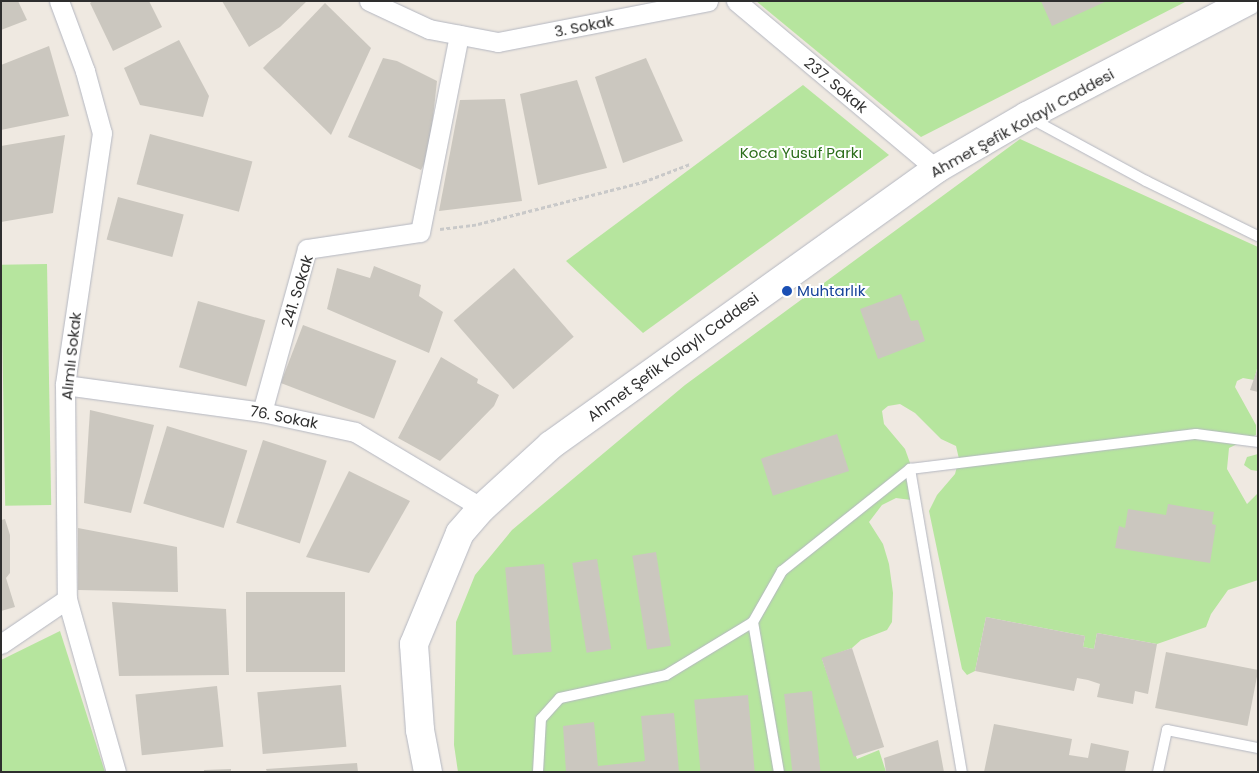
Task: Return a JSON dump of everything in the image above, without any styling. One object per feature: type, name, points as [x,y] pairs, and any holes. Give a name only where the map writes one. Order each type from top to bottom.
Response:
[{"type":"main road","name":"Ahmet Şefik Kolaylı Caddesi","points":[[428,772],[420,730],[414,644],[460,533],[482,508],[551,445],[936,170],[1027,116],[1248,1]]},
{"type":"street","name":"Alımlı Sokak","points":[[59,1],[85,70],[102,133],[65,385],[67,599],[116,772]]},
{"type":"street","name":"3. Sokak","points":[[369,1],[429,29],[498,42],[708,1]]},
{"type":"street","name":"237. Sokak","points":[[736,1],[936,170]]},
{"type":"street","points":[[420,232],[459,35]]},
{"type":"street","name":"241. Sokak","points":[[262,412],[307,249],[420,232]]},
{"type":"street","name":"76. Sokak","points":[[65,385],[262,412],[355,432],[482,508]]},
{"type":"street","points":[[1,644],[67,599]]},
{"type":"lane","points":[[1027,116],[1146,181],[1258,236]]},
{"type":"lane","points":[[538,772],[541,720],[560,698],[666,675],[753,622],[782,571],[910,469],[1196,434],[1258,442]]},
{"type":"lane","points":[[910,469],[962,772]]},
{"type":"lane","points":[[753,622],[779,772]]},
{"type":"lane","points":[[1158,772],[1167,730],[1258,748]]},
{"type":"path","points":[[420,232],[478,224],[643,182],[690,164]]},
{"type":"green space","points":[[756,1],[1187,1],[921,137]]},
{"type":"green space","name":"Koca Yusuf Parkı","points":[[803,85],[889,155],[643,333],[566,261]]},
{"type":"green space","points":[[1020,139],[1258,247],[1258,365],[1254,380],[1243,378],[1237,381],[1235,387],[1256,425],[1256,435],[1229,448],[1227,469],[1247,504],[1258,493],[1258,580],[1228,590],[1211,614],[1206,627],[1157,644],[1097,633],[1094,649],[1083,647],[1085,636],[986,617],[975,671],[967,675],[962,669],[929,511],[937,495],[955,474],[959,459],[956,446],[941,439],[915,413],[900,404],[888,406],[882,411],[884,424],[905,449],[914,474],[911,500],[896,498],[882,505],[869,522],[883,544],[889,564],[893,593],[892,622],[887,630],[861,640],[852,648],[822,659],[857,759],[879,750],[886,772],[458,772],[454,745],[456,622],[475,575],[512,530],[685,385]]},
{"type":"green space","points":[[47,264],[51,505],[5,506],[1,265]]},
{"type":"green space","points":[[1258,454],[1258,471],[1251,470],[1244,465],[1247,457]]},
{"type":"green space","points":[[60,631],[105,772],[1,772],[1,660]]},
{"type":"building","points":[[1,1],[18,1],[27,20],[1,30]]},
{"type":"building","points":[[93,1],[149,1],[162,27],[113,51],[90,3]]},
{"type":"building","points":[[222,1],[307,1],[280,27],[249,47]]},
{"type":"building","points":[[1041,1],[1107,1],[1052,26]]},
{"type":"building","points":[[325,3],[371,48],[331,135],[263,68]]},
{"type":"building","points":[[179,40],[209,96],[203,117],[140,105],[124,68]]},
{"type":"building","points":[[49,46],[69,116],[1,130],[1,65]]},
{"type":"building","points":[[383,58],[397,61],[437,81],[429,154],[421,170],[348,137]]},
{"type":"building","points":[[646,58],[683,141],[623,163],[595,77]]},
{"type":"building","points":[[577,80],[607,168],[538,185],[520,94]]},
{"type":"building","points":[[505,99],[522,201],[439,211],[460,100]]},
{"type":"building","points":[[150,134],[252,161],[239,212],[137,184]]},
{"type":"building","points":[[65,135],[53,213],[1,222],[1,146]]},
{"type":"building","points":[[118,197],[184,215],[172,257],[107,240]]},
{"type":"building","points":[[374,266],[421,285],[419,296],[443,312],[429,353],[327,309],[337,268],[370,278]]},
{"type":"building","points":[[514,268],[574,337],[513,389],[454,320]]},
{"type":"building","points":[[901,294],[911,321],[918,320],[925,341],[878,359],[860,309]]},
{"type":"building","points":[[198,301],[265,320],[246,387],[179,367]]},
{"type":"building","points":[[303,325],[396,361],[374,419],[281,383]]},
{"type":"building","points":[[441,357],[478,379],[477,383],[499,395],[494,406],[440,461],[398,438]]},
{"type":"building","points":[[1258,367],[1258,392],[1250,390]]},
{"type":"building","points":[[90,410],[154,425],[131,513],[84,503]]},
{"type":"building","points":[[167,426],[247,451],[224,528],[143,503]]},
{"type":"building","points":[[837,434],[849,471],[773,496],[761,459]]},
{"type":"building","points":[[263,440],[327,461],[300,543],[236,523]]},
{"type":"building","points":[[349,471],[410,501],[369,573],[306,557]]},
{"type":"building","points":[[1168,504],[1214,512],[1212,524],[1216,525],[1210,563],[1115,548],[1119,526],[1125,528],[1128,509],[1166,515]]},
{"type":"building","points":[[5,519],[10,535],[10,573],[6,578],[15,607],[1,611],[1,520]]},
{"type":"building","points":[[78,528],[177,547],[178,592],[78,590]]},
{"type":"building","points":[[656,552],[671,646],[647,650],[632,556]]},
{"type":"building","points":[[597,559],[611,649],[587,653],[572,563]]},
{"type":"building","points":[[544,564],[552,652],[513,655],[505,567]]},
{"type":"building","points":[[246,592],[345,592],[345,672],[246,672]]},
{"type":"building","points":[[112,602],[226,609],[229,675],[119,676]]},
{"type":"building","points":[[986,617],[1085,636],[1083,647],[1094,649],[1097,633],[1157,644],[1148,694],[1135,691],[1133,704],[1097,697],[1100,684],[1088,680],[1077,678],[1074,691],[975,671]]},
{"type":"building","points":[[852,648],[884,747],[854,757],[822,658]]},
{"type":"building","points":[[1166,652],[1258,670],[1247,726],[1155,708]]},
{"type":"building","points":[[341,685],[346,747],[263,754],[257,692]]},
{"type":"building","points":[[217,686],[223,747],[142,755],[135,695]]},
{"type":"building","points":[[812,691],[820,772],[792,772],[784,694]]},
{"type":"building","points":[[748,695],[755,772],[701,772],[694,700]]},
{"type":"building","points":[[674,713],[679,772],[566,772],[563,726],[594,722],[598,766],[645,761],[641,716]]},
{"type":"building","points":[[994,724],[1072,739],[1069,755],[1088,758],[1091,743],[1129,751],[1125,772],[984,772]]},
{"type":"building","points":[[938,740],[944,772],[886,772],[884,758]]},
{"type":"building","points":[[357,763],[358,772],[267,772],[266,769]]},
{"type":"building","points":[[231,769],[231,772],[204,772],[204,770]]},
{"type":"place","name":"Muhtarlık","points":[[787,291]]}]
